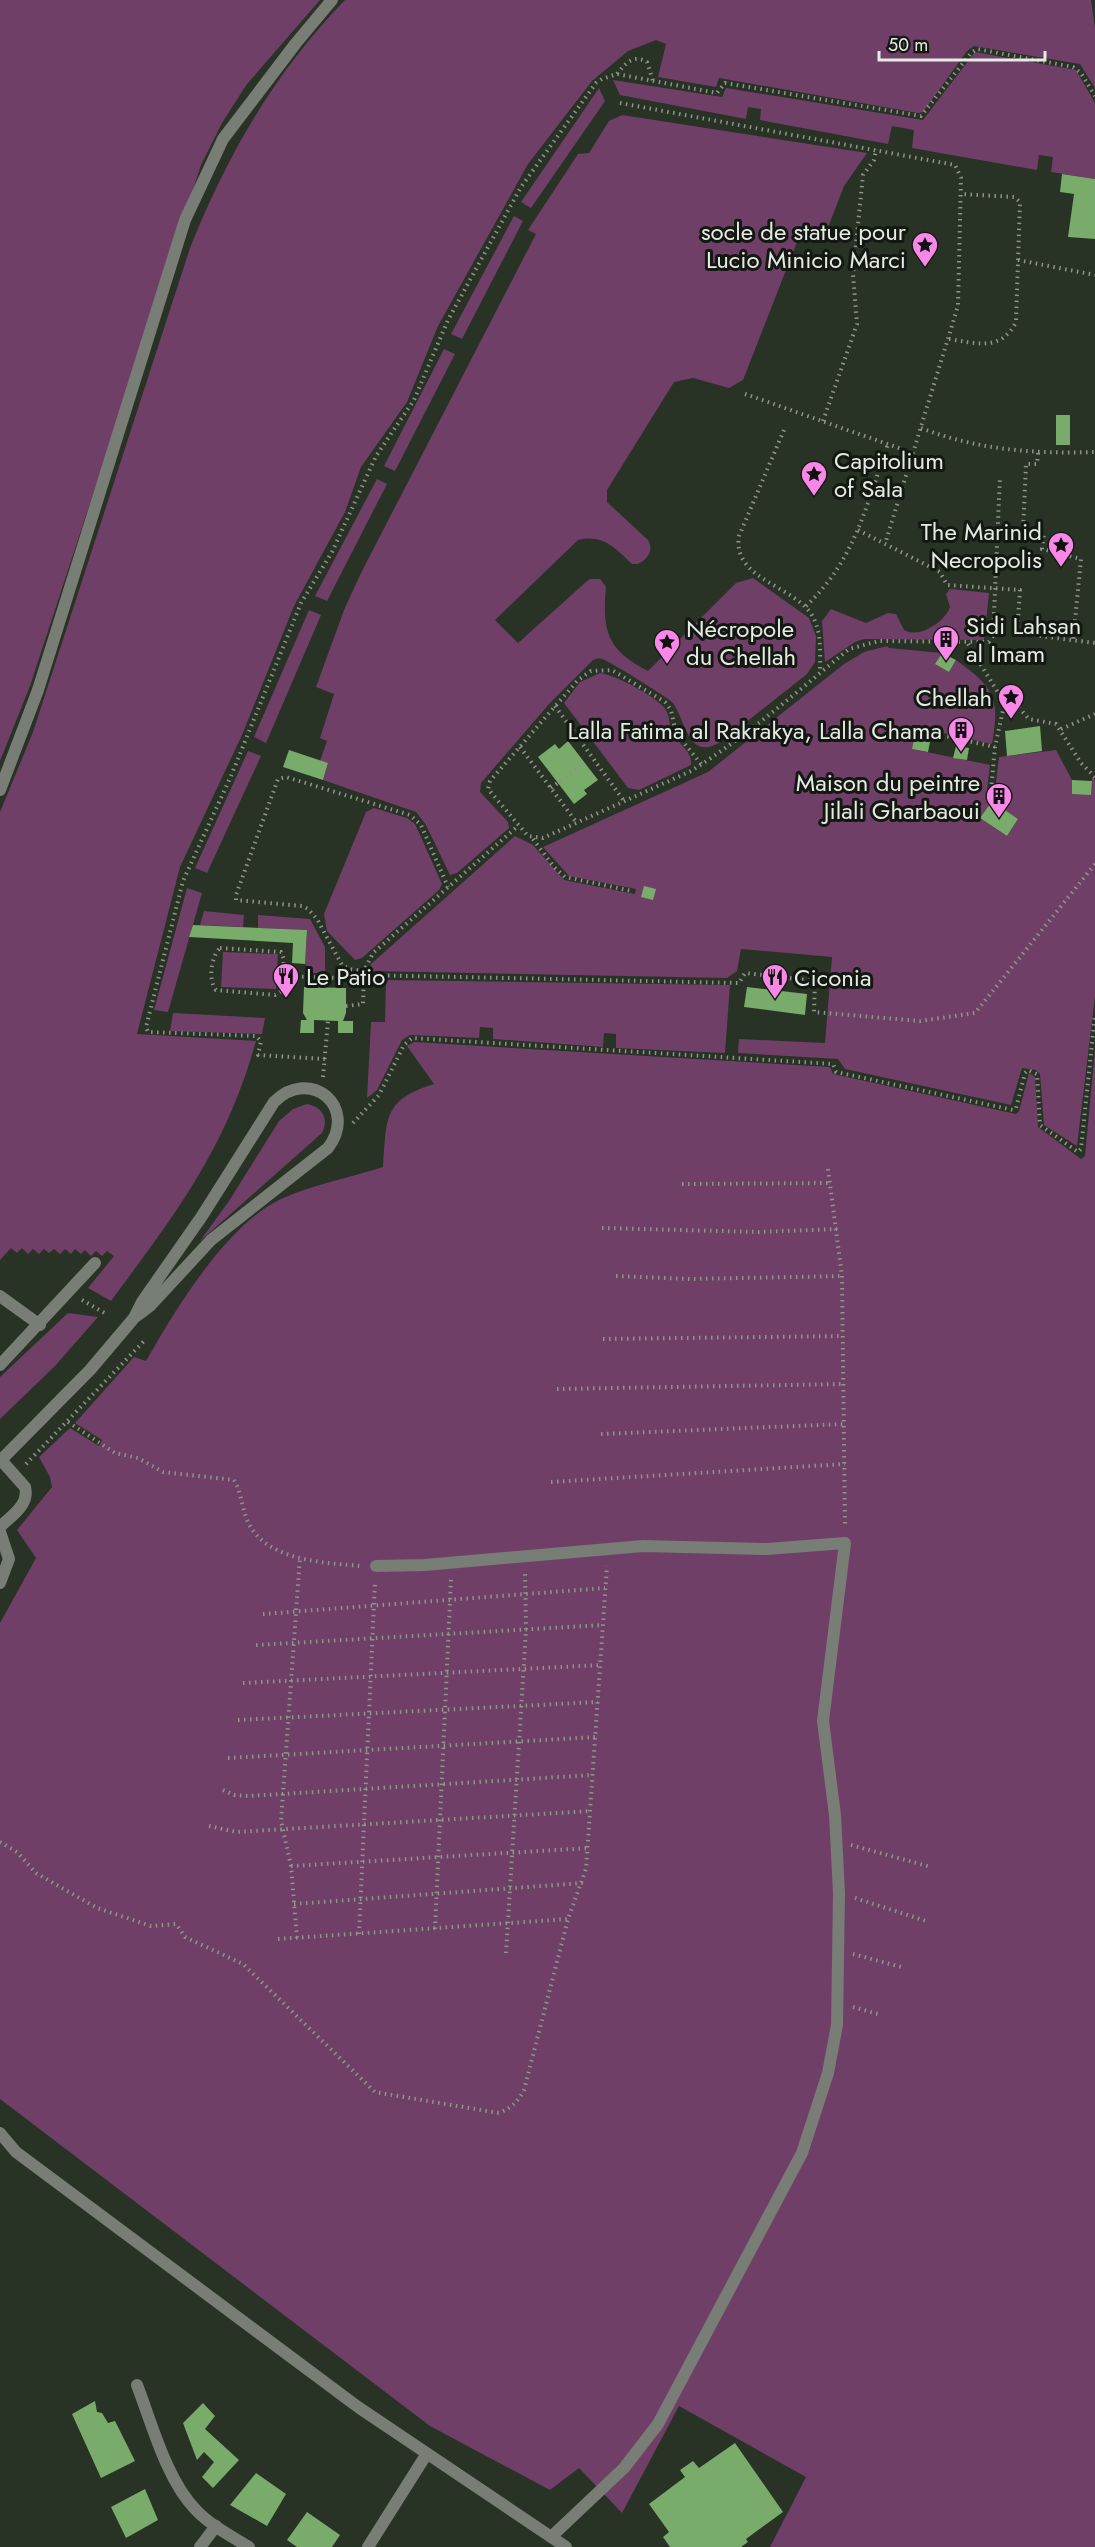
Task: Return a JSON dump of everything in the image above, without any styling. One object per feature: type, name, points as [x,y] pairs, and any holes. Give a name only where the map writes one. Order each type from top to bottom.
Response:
[{"type":"street","points":[[0,790],[38,690],[170,262],[189,209],[224,139],[296,43],[332,0]]},
{"type":"street","points":[[0,1527],[26,1498],[25,1487],[1,1461],[90,1370],[134,1318],[150,1306],[211,1240],[328,1148],[338,1129],[336,1108],[322,1093],[302,1087],[291,1089],[274,1102],[202,1216],[142,1302],[134,1318]]},
{"type":"street","points":[[0,1365],[40,1325],[95,1263]]},
{"type":"street","points":[[0,1296],[40,1325]]},
{"type":"street","points":[[0,1532],[9,1559],[0,1583]]},
{"type":"street","points":[[376,1566],[452,1563],[656,1546],[782,1549],[845,1543],[845,1558],[823,1721],[836,1841],[839,1893],[838,2002],[832,2055],[802,2153],[658,2424],[636,2454],[551,2537]]},
{"type":"street","points":[[0,2133],[16,2152],[303,2368],[426,2455],[566,2547]]},
{"type":"street","points":[[0,2149],[16,2152]]},
{"type":"street","points":[[137,2385],[178,2487],[197,2512],[249,2547]]},
{"type":"street","points":[[368,2547],[426,2455]]},
{"type":"street","points":[[200,2547],[216,2526]]},
{"type":"path","points":[[617,74],[715,93],[725,83],[921,116],[971,52],[977,49],[1073,67],[1081,73],[1095,96]]},
{"type":"path","points":[[325,1059],[258,1055],[261,1041],[256,1036],[148,1032],[146,1027],[179,893],[281,658],[301,603],[332,552],[376,456],[414,400],[448,320],[521,187],[596,84],[617,74],[631,59],[640,58],[647,62],[653,81]]},
{"type":"path","points":[[620,103],[955,165],[960,176],[961,194],[959,296],[949,339],[885,544]]},
{"type":"path","points":[[823,422],[857,324],[853,274],[863,175],[874,160],[876,149]]},
{"type":"path","points":[[949,339],[992,344],[1011,331],[1016,322],[1019,199],[961,194]]},
{"type":"path","points":[[1018,260],[1095,275]]},
{"type":"path","points":[[745,394],[913,453]]},
{"type":"path","points":[[921,428],[978,446],[1038,453],[1095,452]]},
{"type":"path","points":[[784,430],[739,536],[738,550],[748,568],[806,606],[819,633],[820,673]]},
{"type":"path","points":[[806,606],[837,572],[858,530],[888,444]]},
{"type":"path","points":[[1038,453],[1037,464],[1026,464],[1023,532],[1044,533],[1042,549],[1081,559],[1073,640]]},
{"type":"path","points":[[533,838],[543,838],[701,764],[726,748],[849,649],[869,642],[986,644],[992,639],[1000,476]]},
{"type":"path","points":[[858,530],[940,572],[947,585],[1020,590],[1017,633],[1095,643]]},
{"type":"path","points":[[967,644],[1005,700],[1014,702],[1029,719],[1053,722],[1061,729],[1081,763],[1095,777]]},
{"type":"path","points":[[632,891],[565,877],[488,789],[490,781],[584,675],[598,669],[612,670],[665,702],[671,710],[676,733],[701,764]]},
{"type":"path","points":[[991,790],[995,747],[1005,700]]},
{"type":"path","points":[[555,706],[624,801]]},
{"type":"path","points":[[1061,729],[1095,714]]},
{"type":"path","points":[[918,730],[995,747]]},
{"type":"path","points":[[520,747],[577,823]]},
{"type":"path","points":[[550,788],[580,765]]},
{"type":"path","points":[[364,975],[342,964],[317,919],[302,906],[236,900],[278,779],[286,777],[410,815],[421,825],[448,887]]},
{"type":"path","points":[[346,1006],[363,1004],[364,975],[373,953],[518,826]]},
{"type":"path","points":[[284,976],[364,975],[739,983],[745,973],[815,981],[814,1012],[920,1021],[975,1013],[1095,864]]},
{"type":"path","points":[[223,947],[278,950],[284,959],[284,976],[282,991],[275,995],[220,992],[213,987],[212,982],[214,955],[223,947]]},
{"type":"path","points":[[338,1129],[350,1125],[371,1107],[380,1095],[404,1045],[412,1038],[833,1064],[836,1072],[1013,1110],[1016,1108],[1024,1072],[1028,1070],[1037,1074],[1040,1125],[1078,1152],[1081,1149],[1095,1014]]},
{"type":"path","points":[[322,1093],[328,1021]]},
{"type":"path","points":[[828,1169],[842,1276],[845,1543]]},
{"type":"path","points":[[682,1184],[830,1183]]},
{"type":"path","points":[[602,1228],[759,1232],[837,1229]]},
{"type":"path","points":[[615,1276],[766,1279],[842,1276]]},
{"type":"path","points":[[67,1294],[108,1315]]},
{"type":"path","points":[[603,1339],[843,1336]]},
{"type":"path","points":[[14,1474],[68,1422],[144,1341]]},
{"type":"path","points":[[557,1389],[845,1384]]},
{"type":"path","points":[[68,1422],[115,1453],[138,1458],[163,1472],[234,1480],[245,1517],[257,1536],[276,1550],[300,1557],[376,1566],[359,1934]]},
{"type":"path","points":[[601,1434],[845,1424]]},
{"type":"path","points":[[551,1482],[845,1464]]},
{"type":"path","points":[[0,1842],[17,1852],[36,1873],[85,1902],[146,1925],[176,1924],[185,1937],[240,1961],[375,2092],[499,2113],[514,2105],[524,2090],[568,1919],[583,1883],[589,1848],[608,1550]]},
{"type":"path","points":[[506,1953],[526,1630],[524,1556]]},
{"type":"path","points":[[297,1938],[291,1866],[282,1830],[300,1557]]},
{"type":"path","points":[[435,1929],[452,1563]]},
{"type":"path","points":[[262,1614],[605,1588]]},
{"type":"path","points":[[256,1645],[603,1625]]},
{"type":"path","points":[[243,1683],[601,1665]]},
{"type":"path","points":[[238,1720],[445,1707],[598,1702]]},
{"type":"path","points":[[228,1758],[286,1757],[596,1737]]},
{"type":"path","points":[[223,1790],[242,1796],[593,1775]]},
{"type":"path","points":[[209,1826],[236,1832],[591,1811]]},
{"type":"path","points":[[836,1841],[931,1867]]},
{"type":"path","points":[[291,1866],[589,1848]]},
{"type":"path","points":[[294,1904],[583,1883]]},
{"type":"path","points":[[839,1893],[926,1921]]},
{"type":"path","points":[[278,1939],[568,1919]]},
{"type":"path","points":[[840,1950],[901,1967]]},
{"type":"path","points":[[838,2002],[878,2014]]},
{"type":"shaded area","points":[[0,0],[320,0],[247,84],[222,123],[201,165],[30,686],[0,761]]},
{"type":"shaded area","points":[[345,0],[1091,0],[1095,28],[1095,88],[1080,64],[974,46],[967,51],[923,112],[918,113],[719,78],[716,87],[658,77],[666,44],[656,40],[628,51],[592,81],[528,164],[438,326],[407,402],[361,467],[345,512],[294,606],[242,735],[180,867],[137,1034],[256,1041],[244,1080],[214,1148],[178,1209],[111,1301],[88,1288],[114,1256],[107,1251],[102,1256],[96,1251],[91,1256],[85,1250],[81,1254],[75,1249],[71,1254],[65,1249],[60,1254],[54,1249],[49,1253],[44,1249],[39,1254],[33,1249],[28,1254],[22,1248],[17,1253],[11,1248],[0,1260],[0,812],[33,732],[190,248],[204,214],[255,116],[296,56]]},
{"type":"shaded area","points":[[975,52],[1076,70],[1095,103],[1095,179],[1051,172],[1053,157],[1039,155],[1037,170],[912,148],[914,130],[892,126],[888,144],[760,120],[761,109],[748,107],[746,119],[620,95],[613,80],[722,97],[726,88],[923,120]]},
{"type":"shaded area","points":[[599,88],[605,101],[531,208],[521,202]]},
{"type":"shaded area","points":[[622,115],[867,153],[844,186],[829,225],[823,229],[811,228],[799,237],[743,380],[729,388],[693,378],[674,382],[607,490],[607,502],[648,540],[650,551],[645,560],[632,564],[602,541],[578,540],[495,620],[518,643],[586,582],[590,579],[600,579],[606,587],[605,616],[610,638],[624,655],[648,671],[736,583],[753,578],[809,618],[816,636],[815,662],[807,674],[725,739],[713,746],[703,747],[690,738],[673,703],[607,661],[593,660],[549,704],[481,783],[480,792],[508,822],[509,828],[457,873],[450,875],[426,825],[416,812],[323,780],[328,764],[320,761],[327,741],[320,738],[334,694],[316,687],[344,610],[361,573],[536,234],[528,230],[578,154],[589,153],[609,121]]},
{"type":"shaded area","points":[[514,216],[523,221],[462,339],[451,334]]},
{"type":"shaded area","points":[[444,349],[455,354],[395,471],[384,466]]},
{"type":"shaded area","points":[[377,479],[387,484],[327,601],[315,596]]},
{"type":"shaded area","points":[[950,589],[989,593],[984,640],[864,639],[855,642],[825,662],[822,621],[831,609],[866,623],[888,613],[896,614],[904,630],[924,631],[931,628],[947,613],[950,607],[946,594]]},
{"type":"shaded area","points":[[309,610],[321,615],[266,743],[254,737]]},
{"type":"shaded area","points":[[887,646],[942,653],[936,664],[949,672],[956,660],[979,678],[992,695],[995,715],[992,744],[917,727],[912,749],[990,765],[987,790],[995,791],[999,757],[1056,750],[1072,780],[1072,794],[1091,794],[1092,777],[1095,779],[1095,996],[1077,1146],[1044,1125],[1040,1074],[1036,1070],[1022,1068],[1011,1105],[845,1069],[838,1059],[738,1053],[739,1039],[825,1043],[832,957],[741,949],[737,971],[727,978],[373,971],[370,968],[371,964],[515,836],[533,845],[564,880],[635,894],[636,889],[569,876],[543,847],[708,772],[844,664],[864,652]],"holes":[[[992,801],[1018,819],[1007,836],[980,818]]]},
{"type":"shaded area","points":[[600,673],[636,687],[662,705],[668,713],[673,734],[688,753],[691,765],[639,790],[628,788],[564,703],[580,682]]},
{"type":"shaded area","points":[[248,751],[261,756],[207,873],[195,868]]},
{"type":"shaded area","points":[[374,808],[407,818],[415,824],[442,884],[439,890],[362,958],[355,960],[327,931],[324,914],[366,812]]},
{"type":"shaded area","points":[[187,888],[202,893],[168,1012],[154,1010]]},
{"type":"shaded area","points":[[204,911],[244,915],[243,927],[200,925]]},
{"type":"shaded area","points":[[258,915],[310,919],[325,947],[325,973],[313,973],[305,964],[307,930],[258,928]]},
{"type":"shaded area","points":[[223,952],[278,954],[276,989],[221,987]]},
{"type":"shaded area","points":[[386,980],[730,985],[725,1053],[616,1048],[616,1034],[604,1033],[603,1047],[493,1039],[493,1028],[480,1027],[479,1038],[410,1035],[402,1040],[377,1090],[367,1098],[371,1022],[385,1022]]},
{"type":"shaded area","points":[[173,1013],[265,1018],[262,1034],[170,1031]]},
{"type":"shaded area","points":[[414,1042],[830,1067],[833,1074],[1016,1114],[1019,1111],[1029,1073],[1035,1077],[1038,1127],[1081,1159],[1085,1156],[1095,1049],[1095,2547],[770,2547],[806,2477],[679,2406],[622,2513],[579,2468],[550,2490],[430,2426],[0,2099],[0,1623],[36,1558],[17,1530],[52,1487],[50,1477],[39,1457],[70,1428],[99,1446],[102,1440],[75,1423],[134,1357],[146,1361],[171,1318],[203,1272],[240,1229],[279,1200],[316,1186],[383,1167],[385,1136],[390,1114],[405,1097],[434,1084],[407,1046]]},
{"type":"shaded area","points":[[307,1104],[317,1108],[323,1114],[325,1123],[322,1133],[200,1241],[229,1201],[279,1121],[293,1109]]},
{"type":"shaded area","points":[[68,1313],[98,1317],[55,1366],[0,1419],[0,1377]]},
{"type":"building","points":[[1062,174],[1095,179],[1095,239],[1068,237],[1074,194],[1060,192]]},
{"type":"building","points":[[1056,415],[1070,415],[1070,445],[1056,445]]},
{"type":"building","name":"Sidi Lahsan al Imam","points":[[942,653],[956,660],[949,672],[935,664]]},
{"type":"building","points":[[1040,726],[1042,751],[1007,756],[1005,731]]},
{"type":"building","points":[[915,734],[931,737],[928,752],[912,749]]},
{"type":"building","points":[[568,741],[598,780],[584,790],[587,794],[574,804],[538,757],[555,744],[559,749]]},
{"type":"building","name":"Lalla Fatima al Rakrakya, Lalla Chama","points":[[956,746],[969,748],[967,760],[953,758]]},
{"type":"building","points":[[289,750],[328,763],[323,780],[283,767]]},
{"type":"building","points":[[1072,780],[1092,781],[1091,795],[1072,794]]},
{"type":"building","name":"Maison du peintre Jilali Gharbaoui","points":[[992,801],[1018,819],[1007,836],[980,818]]},
{"type":"building","points":[[644,886],[656,889],[653,900],[641,897]]},
{"type":"building","points":[[193,925],[307,930],[305,964],[292,963],[293,943],[189,937]]},
{"type":"building","points":[[304,987],[346,988],[346,1013],[343,1021],[353,1021],[353,1033],[338,1033],[338,1021],[314,1020],[314,1033],[300,1033],[301,1020],[307,1020],[303,1013]]},
{"type":"building","points":[[747,987],[807,994],[805,1015],[744,1007]]},
{"type":"building","points":[[95,2401],[97,2412],[102,2413],[108,2423],[115,2421],[135,2461],[101,2478],[72,2414]]},
{"type":"building","points":[[203,2403],[215,2416],[205,2429],[239,2460],[213,2488],[202,2477],[214,2462],[204,2452],[197,2460],[183,2423]]},
{"type":"building","points":[[735,2443],[783,2512],[746,2539],[748,2542],[741,2547],[670,2547],[663,2537],[669,2532],[649,2504],[685,2477],[680,2470],[693,2461],[699,2468]]},
{"type":"building","points":[[256,2473],[286,2494],[267,2526],[230,2505]]},
{"type":"building","points":[[145,2489],[158,2520],[126,2538],[111,2507]]},
{"type":"building","points":[[307,2512],[340,2535],[332,2547],[297,2547],[287,2540]]},
{"type":"place","name":"socle de statue pour Lucio Minicio Marci","points":[[925,268]]},
{"type":"place","name":"Capitolium of Sala","points":[[814,497]]},
{"type":"place","name":"The Marinid Necropolis","points":[[1061,568]]},
{"type":"place","name":"Sidi Lahsan al Imam","points":[[946,662]]},
{"type":"place","name":"Nécropole du Chellah","points":[[667,665]]},
{"type":"place","name":"Chellah","points":[[1011,720]]},
{"type":"place","name":"Lalla Fatima al Rakrakya, Lalla Chama","points":[[961,753]]},
{"type":"place","name":"Maison du peintre Jilali Gharbaoui","points":[[999,819]]},
{"type":"place","name":"Le Patio","points":[[286,999]]},
{"type":"place","name":"Ciconia","points":[[775,1000]]}]
